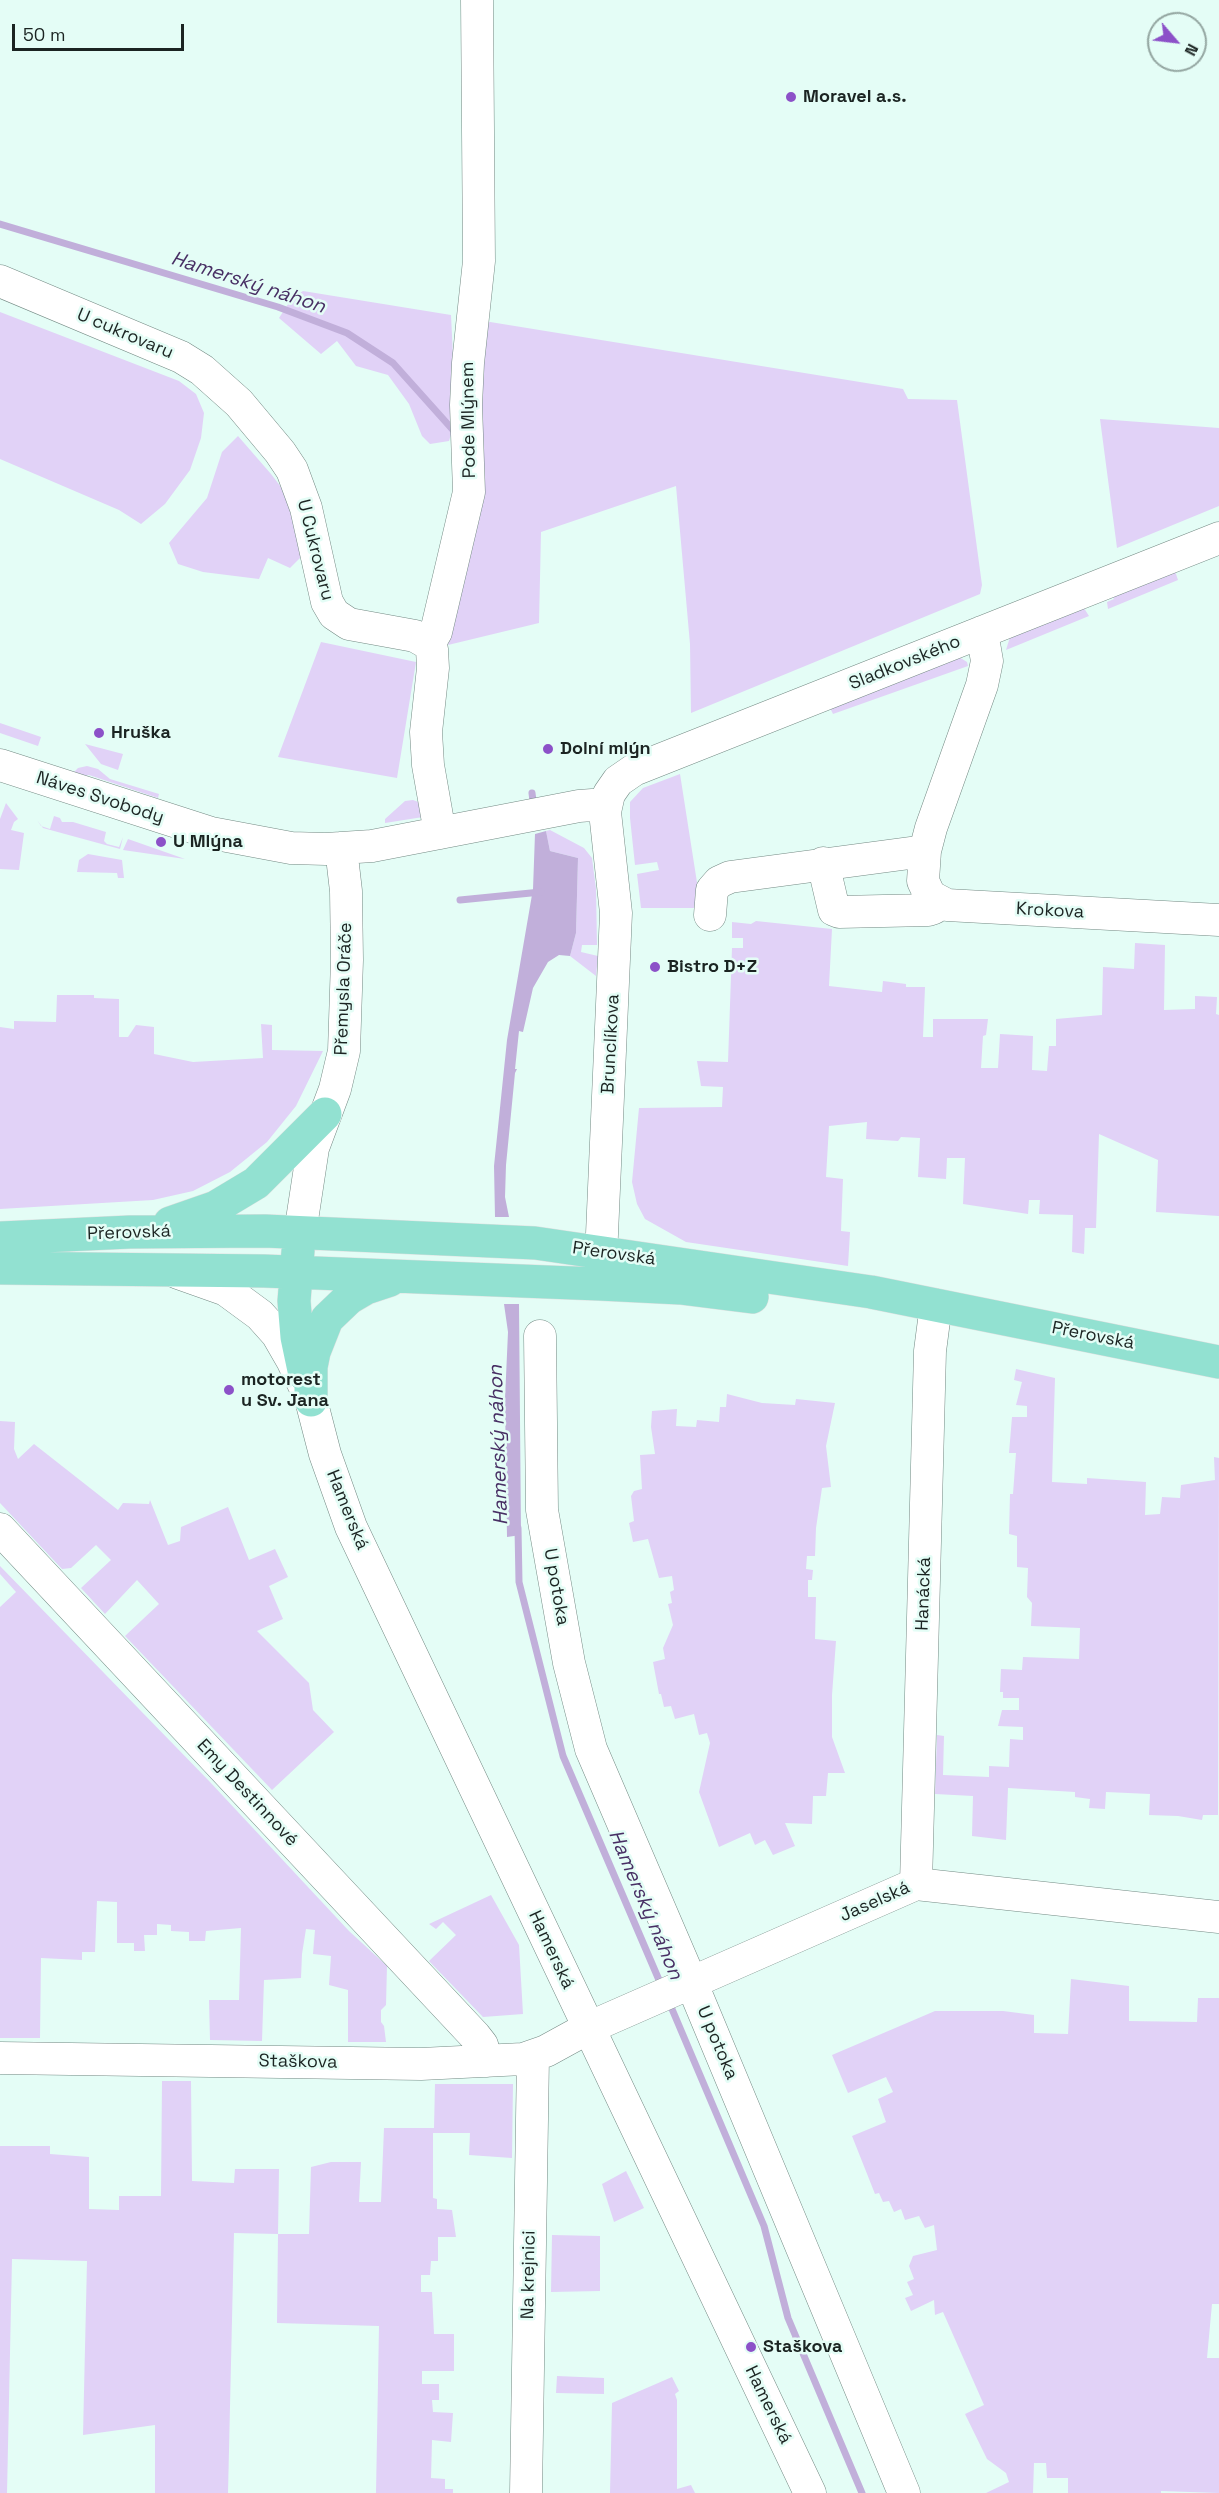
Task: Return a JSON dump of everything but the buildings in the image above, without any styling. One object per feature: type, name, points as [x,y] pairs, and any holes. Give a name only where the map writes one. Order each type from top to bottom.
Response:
[{"type":"main road","points":[[130,1232],[196,1216],[239,1195],[268,1173],[325,1114]]},
{"type":"main road","name":"Přerovská","points":[[0,1238],[130,1232],[300,1233],[535,1243],[809,1282],[1219,1385]]},
{"type":"main road","points":[[300,1233],[294,1301],[297,1337],[311,1401]]},
{"type":"main road","name":"Přerovská","points":[[0,1268],[166,1269],[421,1277],[706,1291],[934,1315],[1219,1362]]},
{"type":"main road","points":[[311,1401],[314,1352],[322,1329],[334,1311],[366,1288],[381,1282],[421,1277]]},
{"type":"street","name":"Pode Mlýnem","points":[[440,833],[428,765],[426,732],[433,668],[432,649],[429,644],[436,632],[470,492],[466,405],[479,261],[477,0]]},
{"type":"street","name":"U cukrovaru","points":[[0,282],[181,357],[202,370],[239,403]]},
{"type":"street","name":"U Cukrovaru","points":[[239,403],[275,445],[292,470],[306,508],[329,608],[340,620],[349,624],[415,636],[429,644]]},
{"type":"street","name":"Sladkovského","points":[[606,804],[612,788],[627,773],[1219,538]]},
{"type":"street","points":[[824,863],[834,910],[839,912],[928,910],[934,908],[939,902],[925,890],[923,880],[925,851],[982,685],[987,661],[982,632]]},
{"type":"street","name":"Náves Svobody","points":[[0,765],[211,833],[291,848],[341,848],[383,844],[579,806],[606,804]]},
{"type":"street","name":"Brunclíkova","points":[[600,1284],[616,913],[606,804]]},
{"type":"street","name":"Přemysla Oráče","points":[[300,1233],[310,1162],[338,1076],[346,1027],[346,891],[341,848]]},
{"type":"street","points":[[710,915],[712,890],[718,882],[748,873],[925,851]]},
{"type":"street","name":"Krokova","points":[[939,902],[960,906],[1219,920]]},
{"type":"street","name":"Hamerská","points":[[166,1269],[226,1290],[260,1315],[284,1346],[311,1401],[325,1454],[351,1527],[810,2493]]},
{"type":"street","name":"Hanácká","points":[[916,1884],[930,1351],[934,1315]]},
{"type":"street","name":"U potoka","points":[[540,1336],[542,1510],[569,1663],[591,1749],[686,1986],[904,2493]]},
{"type":"street","name":"Emy Destinnové","points":[[0,1529],[472,2033],[482,2045],[486,2061]]},
{"type":"street","name":"Jaselská","points":[[588,2028],[916,1884],[1219,1917]]},
{"type":"street","name":"Staškova","points":[[0,2058],[421,2064],[486,2061],[533,2057],[588,2028]]},
{"type":"street","name":"Na krejnici","points":[[526,2493],[533,2057]]},
{"type":"shaded area","points":[[303,291],[451,315],[456,418],[449,441],[430,444],[422,436],[409,404],[388,375],[356,366],[337,341],[321,354],[279,318],[292,298]]},
{"type":"shaded area","points":[[0,312],[179,381],[196,394],[204,413],[201,438],[190,470],[165,504],[141,524],[119,510],[0,459]]},
{"type":"shaded area","points":[[484,321],[903,389],[908,399],[957,400],[982,585],[980,594],[691,713],[690,644],[676,486],[541,532],[539,623],[448,645],[481,501],[480,391]]},
{"type":"shaded area","points":[[1100,419],[1219,428],[1219,506],[1117,548]]},
{"type":"shaded area","points":[[238,436],[291,500],[308,550],[290,568],[268,558],[259,579],[203,572],[178,564],[169,543],[207,498],[222,452]]},
{"type":"shaded area","points":[[1174,568],[1178,580],[1108,609],[1107,602],[1114,599],[1113,597],[1110,599],[1109,595]]},
{"type":"shaded area","points":[[1082,605],[1089,616],[1006,650],[1010,637]]},
{"type":"shaded area","points":[[321,642],[416,662],[397,778],[278,757]]},
{"type":"shaded area","points":[[959,657],[967,662],[968,666],[833,714],[831,710],[831,707]]},
{"type":"shaded area","points":[[0,723],[41,737],[38,746],[0,733]]},
{"type":"shaded area","points":[[85,744],[123,754],[118,770],[101,764]]},
{"type":"shaded area","points":[[87,766],[98,769],[110,779],[159,794],[158,798],[89,775],[77,778],[72,774],[78,768]]},
{"type":"shaded area","points":[[680,774],[701,908],[641,908],[637,874],[659,870],[657,862],[635,865],[630,802],[643,788]]},
{"type":"shaded area","points":[[413,800],[421,803],[423,817],[385,823],[385,819],[405,801]]},
{"type":"shaded area","points":[[6,803],[18,819],[11,830],[24,833],[19,870],[0,869],[0,819]]},
{"type":"shaded area","points":[[54,816],[60,818],[62,822],[73,822],[106,832],[104,841],[107,844],[119,847],[123,837],[120,849],[43,828],[42,826],[50,829]]},
{"type":"shaded area","points":[[550,830],[584,848],[592,858],[596,889],[597,945],[582,945],[581,952],[598,956],[596,976],[570,956],[576,933],[578,858],[550,851],[546,831]]},
{"type":"shaded area","points":[[546,831],[550,851],[578,858],[576,933],[570,956],[559,955],[548,962],[533,988],[523,1032],[519,1031],[506,1165],[505,1197],[509,1217],[495,1217],[494,1166],[507,1040],[533,889],[535,834]]},
{"type":"shaded area","points":[[128,839],[185,859],[123,850]]},
{"type":"shaded area","points":[[88,854],[122,860],[124,878],[118,878],[117,873],[77,872],[79,860]]},
{"type":"shaded area","points":[[756,921],[832,929],[829,986],[882,992],[883,981],[906,984],[906,987],[925,987],[923,1037],[933,1037],[933,1019],[988,1019],[986,1035],[983,1036],[981,1068],[998,1068],[1000,1034],[1033,1036],[1032,1070],[1047,1071],[1049,1046],[1056,1046],[1056,1019],[1102,1015],[1103,967],[1134,969],[1135,943],[1165,945],[1164,1010],[1195,1009],[1195,996],[1217,997],[1216,1014],[1219,1015],[1219,1216],[1156,1212],[1158,1160],[1099,1134],[1096,1228],[1085,1228],[1084,1254],[1072,1252],[1073,1215],[1039,1214],[1040,1200],[1029,1200],[1028,1214],[963,1204],[965,1158],[947,1158],[946,1179],[918,1177],[920,1138],[901,1137],[898,1141],[866,1139],[867,1122],[829,1126],[826,1177],[843,1179],[841,1231],[850,1232],[848,1266],[686,1242],[645,1219],[637,1204],[632,1182],[639,1108],[722,1107],[723,1087],[701,1086],[697,1061],[728,1062],[732,948],[743,948],[743,938],[732,938],[732,922],[751,924]]},
{"type":"shaded area","points":[[57,995],[94,995],[94,998],[119,999],[119,1037],[128,1037],[136,1025],[154,1027],[154,1054],[193,1062],[263,1058],[261,1024],[272,1025],[272,1050],[323,1051],[296,1106],[267,1142],[230,1172],[193,1191],[153,1200],[0,1209],[0,1027],[14,1029],[14,1021],[56,1022]]},
{"type":"shaded area","points":[[504,1304],[519,1304],[521,1535],[507,1537],[505,1399],[508,1332]]},
{"type":"shaded area","points":[[1016,1369],[1055,1378],[1052,1482],[1087,1484],[1087,1478],[1146,1482],[1145,1515],[1160,1514],[1162,1497],[1180,1498],[1181,1485],[1215,1480],[1214,1457],[1219,1458],[1218,1815],[1203,1815],[1202,1820],[1149,1815],[1150,1794],[1106,1792],[1105,1809],[1089,1808],[1090,1799],[1075,1797],[1075,1792],[1008,1788],[1006,1840],[972,1836],[973,1796],[935,1794],[937,1735],[944,1736],[943,1775],[989,1777],[989,1766],[1009,1767],[1010,1739],[1023,1740],[1023,1727],[998,1726],[1002,1710],[1019,1710],[1019,1698],[1003,1698],[1003,1692],[1000,1692],[1001,1669],[1022,1670],[1023,1657],[1079,1659],[1080,1628],[1031,1626],[1032,1603],[1027,1597],[1028,1568],[1017,1567],[1017,1536],[1009,1534],[1010,1494],[1013,1494],[1016,1453],[1009,1453],[1012,1417],[1027,1417],[1027,1406],[1016,1405],[1022,1382],[1014,1380]]},
{"type":"shaded area","points":[[727,1394],[762,1403],[795,1405],[796,1399],[835,1403],[826,1446],[831,1487],[822,1488],[816,1528],[815,1556],[807,1556],[806,1569],[813,1570],[812,1580],[808,1580],[808,1597],[816,1597],[815,1639],[836,1641],[832,1737],[845,1773],[828,1773],[826,1796],[813,1796],[812,1824],[785,1823],[795,1846],[773,1855],[765,1840],[755,1845],[750,1833],[719,1847],[699,1792],[710,1743],[707,1733],[699,1735],[694,1714],[675,1719],[671,1706],[664,1707],[653,1662],[665,1659],[663,1648],[673,1625],[668,1604],[672,1603],[670,1592],[674,1590],[672,1576],[659,1578],[648,1539],[633,1542],[629,1523],[634,1521],[631,1496],[634,1491],[642,1489],[640,1455],[655,1454],[651,1427],[652,1411],[677,1409],[676,1426],[696,1427],[697,1420],[719,1422],[720,1407],[726,1407]]},
{"type":"shaded area","points":[[0,1421],[15,1422],[14,1449],[18,1459],[34,1444],[118,1510],[123,1503],[149,1504],[150,1500],[168,1545],[180,1541],[181,1527],[228,1507],[249,1560],[275,1549],[288,1577],[269,1586],[283,1619],[257,1631],[309,1683],[313,1710],[334,1732],[272,1790],[125,1636],[159,1604],[137,1580],[105,1614],[81,1588],[111,1560],[96,1545],[71,1568],[62,1569],[0,1503]]},
{"type":"shaded area","points":[[0,1566],[210,1782],[349,1931],[387,1966],[386,2005],[381,2010],[381,2022],[384,2026],[386,2042],[348,2042],[348,1990],[329,1985],[331,1956],[313,1954],[315,1930],[306,1929],[301,1978],[264,1980],[262,2041],[210,2040],[209,2000],[239,2000],[241,1928],[206,1931],[205,1941],[189,1941],[189,1932],[171,1931],[171,1925],[157,1924],[157,1935],[144,1935],[145,1951],[134,1951],[134,1943],[117,1943],[117,1902],[97,1901],[95,1952],[82,1952],[82,1960],[41,1958],[40,2038],[0,2038],[0,1607],[16,1592],[0,1574]]},
{"type":"shaded area","points":[[491,1895],[519,1945],[523,2014],[483,2017],[429,1961],[456,1935],[443,1922],[436,1929],[429,1924]]},
{"type":"shaded area","points":[[1071,1979],[1129,1986],[1129,2021],[1197,2022],[1198,1998],[1219,1998],[1219,2304],[1212,2304],[1207,2358],[1219,2358],[1219,2493],[1161,2491],[1161,2493],[1068,2493],[1068,2478],[1047,2478],[1046,2463],[1034,2463],[1033,2493],[986,2493],[1009,2482],[1006,2473],[987,2459],[965,2414],[984,2405],[943,2312],[935,2315],[934,2300],[911,2311],[905,2298],[913,2295],[907,2282],[914,2279],[909,2266],[913,2256],[937,2250],[934,2225],[925,2228],[919,2216],[905,2220],[901,2209],[894,2212],[889,2201],[883,2202],[879,2193],[875,2194],[852,2136],[886,2122],[878,2099],[893,2092],[886,2077],[848,2093],[832,2055],[935,2011],[1003,2011],[1034,2015],[1034,2033],[1068,2034]]},
{"type":"shaded area","points":[[162,2081],[191,2081],[192,2181],[234,2183],[235,2169],[279,2169],[278,2234],[234,2233],[228,2493],[155,2493],[155,2425],[83,2435],[87,2261],[12,2259],[7,2493],[0,2493],[0,2146],[50,2146],[50,2154],[89,2157],[89,2209],[119,2210],[119,2196],[161,2196]]},
{"type":"shaded area","points":[[435,2084],[513,2084],[512,2158],[469,2155],[470,2133],[433,2133],[433,2198],[437,2199],[437,2209],[452,2210],[456,2237],[438,2237],[438,2261],[431,2261],[430,2275],[421,2275],[421,2292],[432,2292],[434,2334],[454,2334],[454,2371],[422,2371],[422,2384],[439,2384],[439,2400],[432,2400],[433,2412],[453,2413],[451,2442],[432,2440],[431,2478],[445,2479],[445,2489],[453,2489],[453,2493],[376,2493],[379,2326],[277,2323],[278,2234],[309,2234],[311,2167],[331,2162],[361,2162],[359,2202],[381,2202],[384,2128],[434,2128]]},
{"type":"shaded area","points":[[626,2171],[644,2208],[614,2222],[602,2184]]},
{"type":"shaded area","points":[[552,2235],[600,2236],[600,2291],[551,2292]]},
{"type":"shaded area","points":[[557,2376],[604,2378],[604,2394],[556,2393]]},
{"type":"shaded area","points":[[672,2377],[679,2391],[675,2394],[677,2400],[677,2489],[691,2485],[695,2493],[610,2493],[612,2403]]},
{"type":"waterway","name":"Hamerský náhon","points":[[0,224],[278,307],[347,333],[393,363],[453,430]]},
{"type":"waterway","name":"Hamerský náhon","points":[[532,793],[533,801]]},
{"type":"waterway","points":[[460,900],[541,892]]},
{"type":"waterway","name":"Hamerský náhon","points":[[518,1528],[519,1582],[563,1756],[662,1987]]},
{"type":"waterway","name":"Hamerský náhon","points":[[669,2002],[764,2226],[788,2318],[862,2493]]},
{"type":"place","name":"Moravel a.s.","points":[[791,97]]},
{"type":"place","name":"Hruška","points":[[99,733]]},
{"type":"place","name":"Dolní mlýn","points":[[548,749]]},
{"type":"place","name":"U Mlýna","points":[[161,842]]},
{"type":"place","name":"Bistro D+Z","points":[[655,967]]},
{"type":"place","name":"motorest u Sv. Jana","points":[[229,1390]]},
{"type":"place","name":"Staškova","points":[[751,2347]]}]
